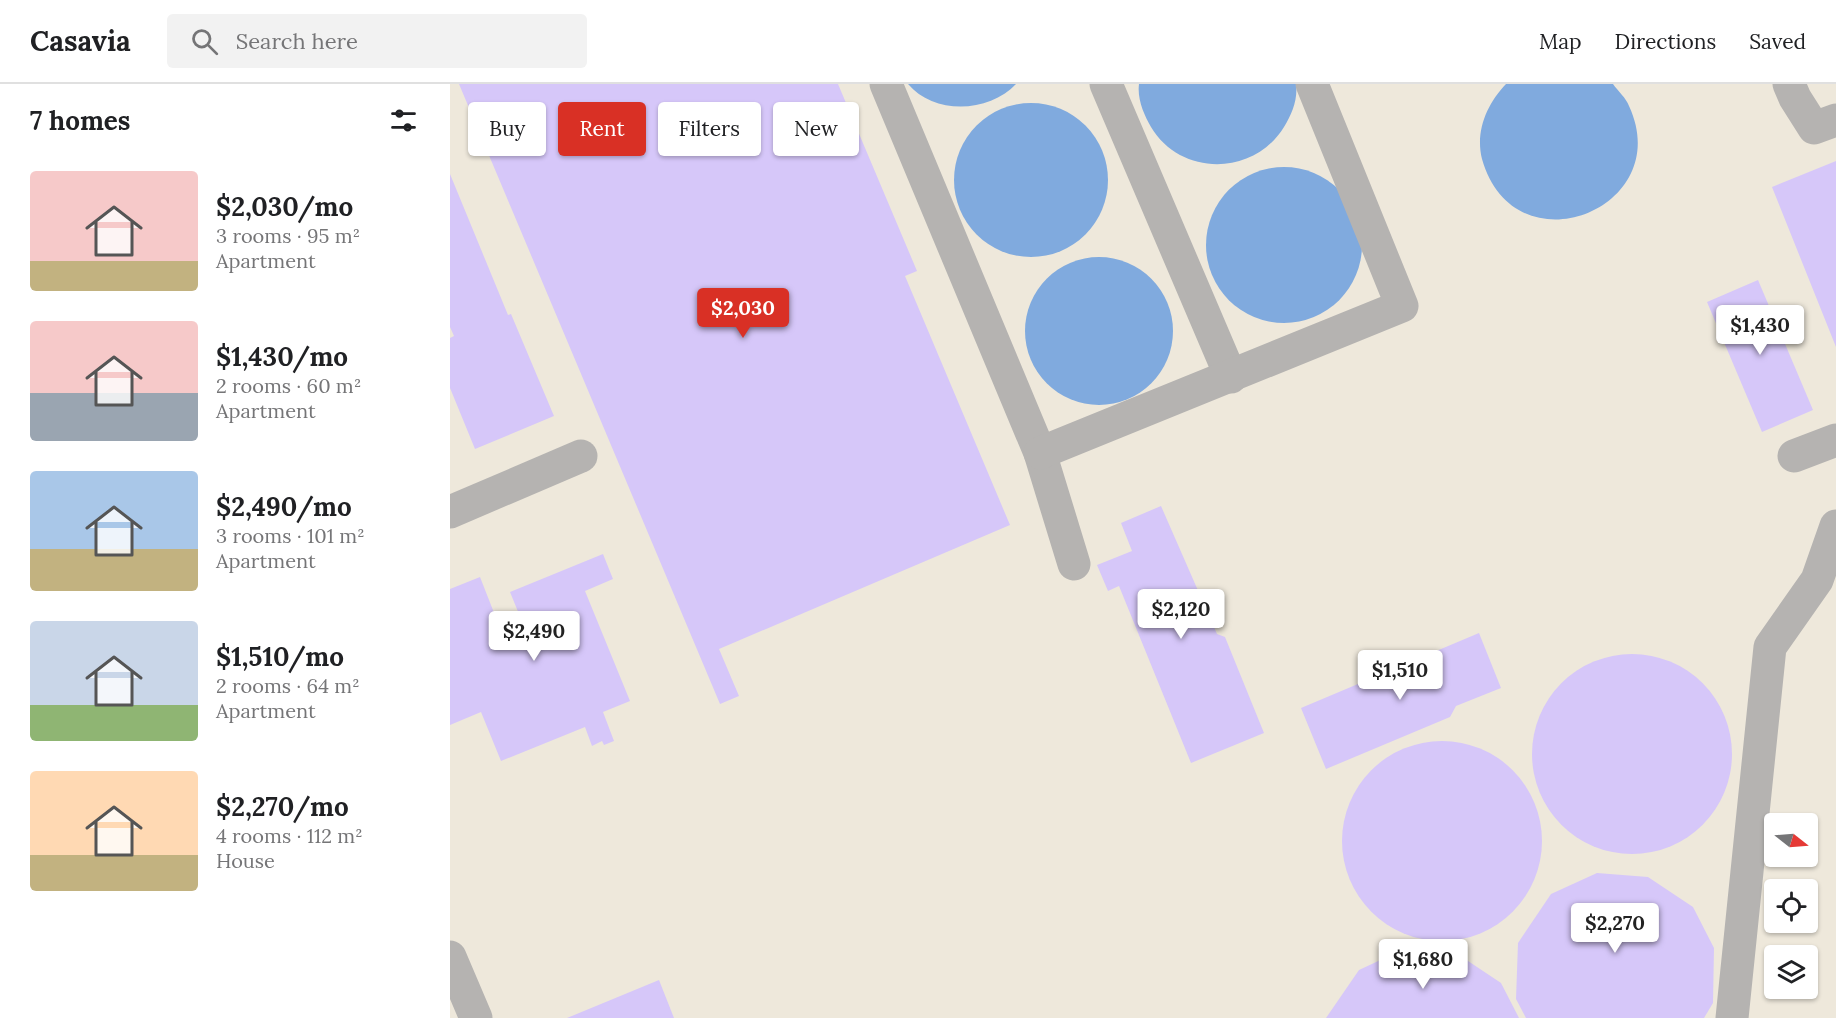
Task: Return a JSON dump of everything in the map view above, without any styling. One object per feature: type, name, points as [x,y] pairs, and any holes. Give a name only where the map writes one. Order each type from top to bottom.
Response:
[{"type":"lane","points":[[886,84],[1040,453],[1074,564]]},
{"type":"lane","points":[[1106,84],[1231,377]]},
{"type":"lane","points":[[1040,453],[1402,306],[1312,84]]},
{"type":"lane","points":[[1789,84],[1814,128],[1836,120]]},
{"type":"lane","points":[[1794,456],[1836,440]]},
{"type":"lane","points":[[450,512],[580,456]]},
{"type":"lane","points":[[1732,1018],[1770,647],[1817,580],[1836,526]]},
{"type":"lane","points":[[450,957],[476,1018]]},
{"type":"shaded area","points":[[450,84],[1836,84],[1836,1018],[450,1018]]},
{"type":"water","points":[[908,84],[1016,84],[1005,94],[991,101],[962,106],[932,101],[919,94]]},
{"type":"water","points":[[1139,84],[1296,84],[1296,95],[1287,122],[1271,143],[1255,155],[1237,162],[1218,164],[1198,162],[1180,155],[1164,143],[1151,127],[1144,112],[1140,101]]},
{"type":"water","points":[[1506,84],[1613,84],[1629,106],[1638,143],[1631,174],[1612,198],[1586,214],[1555,219],[1525,213],[1499,194],[1482,159],[1480,138],[1488,109]]},
{"type":"water","points":[[1031,103],[1060,109],[1074,116],[1085,126],[1095,137],[1102,151],[1108,180],[1102,209],[1095,223],[1085,234],[1074,244],[1060,251],[1031,257],[1002,251],[988,244],[977,234],[967,223],[960,209],[954,180],[960,151],[967,137],[977,126],[988,116],[1002,109]]},
{"type":"water","points":[[1284,167],[1299,168],[1314,173],[1339,190],[1356,215],[1361,230],[1361,260],[1356,275],[1339,300],[1314,317],[1299,322],[1284,323],[1269,322],[1254,317],[1229,300],[1212,275],[1207,260],[1206,245],[1207,230],[1212,215],[1229,190],[1254,173],[1269,168]]},
{"type":"water","points":[[1099,257],[1127,262],[1152,278],[1168,303],[1173,331],[1168,359],[1152,384],[1127,400],[1099,405],[1071,400],[1046,384],[1030,359],[1025,331],[1030,303],[1046,278],[1071,262]]},
{"type":"building","points":[[459,84],[838,84],[846,102],[773,102],[773,156],[859,156],[859,134],[917,271],[905,276],[1010,525],[719,649],[739,696],[720,704],[489,156],[546,156],[546,102],[468,102],[468,105]]},
{"type":"building","points":[[1836,161],[1836,347],[1772,187]]},
{"type":"building","points":[[450,174],[508,315],[511,314],[554,416],[475,449],[450,388],[450,338],[454,336],[450,327]]},
{"type":"building","points":[[1758,280],[1813,410],[1762,432],[1707,302]]},
{"type":"building","points":[[1161,506],[1217,634],[1225,637],[1264,733],[1191,763],[1119,586],[1108,591],[1097,565],[1132,551],[1121,523]]},
{"type":"building","points":[[603,554],[613,579],[585,591],[630,701],[603,712],[614,741],[604,745],[602,741],[592,746],[585,727],[501,761],[481,712],[450,725],[450,589],[480,577],[500,628],[521,619],[510,592]]},
{"type":"building","points":[[1479,633],[1501,688],[1456,706],[1450,717],[1326,769],[1301,708]]},
{"type":"building","points":[[1622,654],[1642,654],[1661,658],[1679,666],[1703,683],[1715,698],[1728,725],[1732,754],[1728,783],[1715,810],[1703,825],[1688,837],[1661,850],[1642,854],[1622,854],[1603,850],[1585,842],[1561,825],[1549,810],[1536,783],[1532,764],[1532,744],[1536,725],[1544,707],[1561,683],[1576,671],[1603,658]]},
{"type":"building","points":[[1432,741],[1452,741],[1471,745],[1489,753],[1513,770],[1525,785],[1538,812],[1542,841],[1538,870],[1525,897],[1513,912],[1498,924],[1471,937],[1452,941],[1432,941],[1413,937],[1395,929],[1371,912],[1359,897],[1346,870],[1342,851],[1342,831],[1346,812],[1354,794],[1371,770],[1386,758],[1413,745]]},
{"type":"building","points":[[1597,873],[1648,877],[1693,907],[1714,948],[1713,1003],[1704,1018],[1526,1018],[1516,999],[1518,943],[1551,894]]},
{"type":"building","points":[[1404,949],[1456,953],[1501,983],[1519,1018],[1326,1018],[1359,970]]},
{"type":"building","points":[[659,980],[674,1018],[567,1018]]}]
